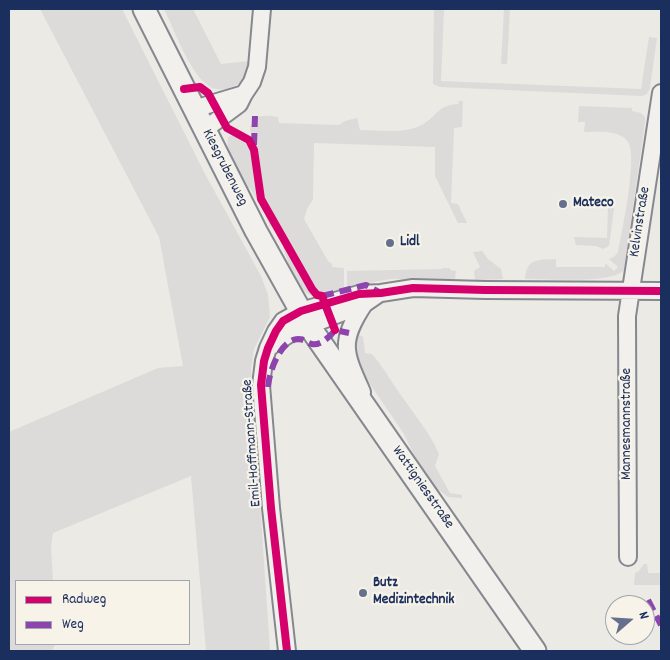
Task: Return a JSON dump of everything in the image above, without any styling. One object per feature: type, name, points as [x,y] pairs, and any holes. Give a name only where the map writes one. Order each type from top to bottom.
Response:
[{"type":"main road","name":"Kiesgrubenweg","points":[[144,9],[256,231],[305,318]]},
{"type":"main road","name":"Wattigniesstraße","points":[[305,318],[535,651]]},
{"type":"street","points":[[204,130],[238,104],[252,82],[257,67],[262,9]]},
{"type":"street","name":"Kelvinstraße","points":[[630,291],[661,93]]},
{"type":"street","points":[[194,110],[244,94]]},
{"type":"street","name":"Emil-Hoffmann-Straße","points":[[305,318],[359,294],[413,288],[661,291]]},
{"type":"street","name":"Mannesmannstraße","points":[[628,557],[627,316],[630,291]]},
{"type":"street","name":"Emil-Hoffmann-Straße","points":[[287,651],[271,508],[262,394],[264,361],[276,331],[283,321],[305,318],[364,304],[381,293]]},
{"type":"street","points":[[364,304],[352,322],[346,339],[348,355],[374,419]]},
{"type":"shaded area","points":[[40,9],[122,9],[204,172],[261,276],[268,295],[270,317],[254,349],[251,369],[270,651],[206,651],[191,476],[53,533],[51,546],[53,580],[15,580],[15,645],[55,645],[52,651],[9,651],[9,432],[158,368],[183,366],[159,237]]},
{"type":"shaded area","points":[[164,9],[193,9],[221,64],[250,61],[243,81],[224,89],[216,89],[208,85],[192,67],[185,55]]},
{"type":"shaded area","points":[[434,9],[444,9],[441,81],[641,89],[649,37],[657,38],[650,88],[647,94],[642,96],[440,87],[433,84]]},
{"type":"shaded area","points":[[504,9],[510,9],[507,64],[501,64]]},
{"type":"shaded area","points":[[459,101],[463,101],[462,127],[454,128],[451,203],[458,204],[467,223],[458,223],[435,176],[435,147],[314,143],[313,199],[304,219],[328,261],[332,264],[332,267],[344,268],[344,288],[325,293],[315,290],[263,200],[250,128],[252,123],[261,116],[278,117],[279,123],[339,125],[345,121],[357,118],[360,130],[402,130],[418,127],[443,108],[458,104]]},
{"type":"shaded area","points":[[579,106],[632,108],[632,111],[641,113],[645,117],[624,270],[617,274],[593,279],[525,279],[528,267],[539,260],[556,259],[556,267],[605,267],[605,263],[614,271],[618,267],[609,259],[618,252],[626,212],[631,150],[628,142],[620,135],[608,132],[584,132],[585,122],[578,122]]},
{"type":"shaded area","points":[[233,135],[241,139],[251,152],[258,197],[272,222],[270,227],[265,214],[250,188],[247,188],[231,157],[228,137]]},
{"type":"shaded area","points":[[605,203],[611,203],[614,208],[609,246],[603,249],[596,246],[576,245],[574,237],[607,238],[608,208],[602,208]]},
{"type":"shaded area","points":[[283,243],[311,293],[316,297],[303,290],[298,284],[288,262]]},
{"type":"shaded area","points":[[482,251],[488,259],[501,269],[503,279],[475,280],[474,271],[480,267],[473,252]]},
{"type":"shaded area","points":[[450,268],[450,270],[456,271],[455,279],[390,279],[347,287],[347,271]]},
{"type":"shaded area","points":[[359,335],[363,337],[365,353],[372,354],[376,359],[431,439],[439,454],[435,466],[450,493],[462,495],[462,498],[448,497],[436,488],[414,455],[404,434],[357,365],[354,340]]},
{"type":"shaded area","points":[[644,564],[647,564],[648,573],[661,573],[661,585],[634,585],[635,573]]},
{"type":"marked path","points":[[254,145],[255,116]]},
{"type":"marked path","points":[[322,296],[366,285],[379,292]]},
{"type":"marked path","points":[[268,387],[273,365],[286,345],[298,339],[318,344],[335,330],[349,333]]},
{"type":"marked path","points":[[655,613],[661,625]]},
{"type":"cycle path","points":[[184,89],[200,87],[208,93],[227,128],[249,140],[254,150],[261,199],[312,289],[317,295],[322,296],[335,330]]},
{"type":"cycle path","points":[[287,651],[271,508],[261,385],[264,361],[268,348],[283,321],[301,311],[359,294],[413,288],[661,291]]},
{"type":"place","name":"Mateco","points":[[563,204]]},
{"type":"place","name":"Lidl","points":[[390,243]]},
{"type":"place","name":"Butz Medizintechnik","points":[[363,593]]}]
